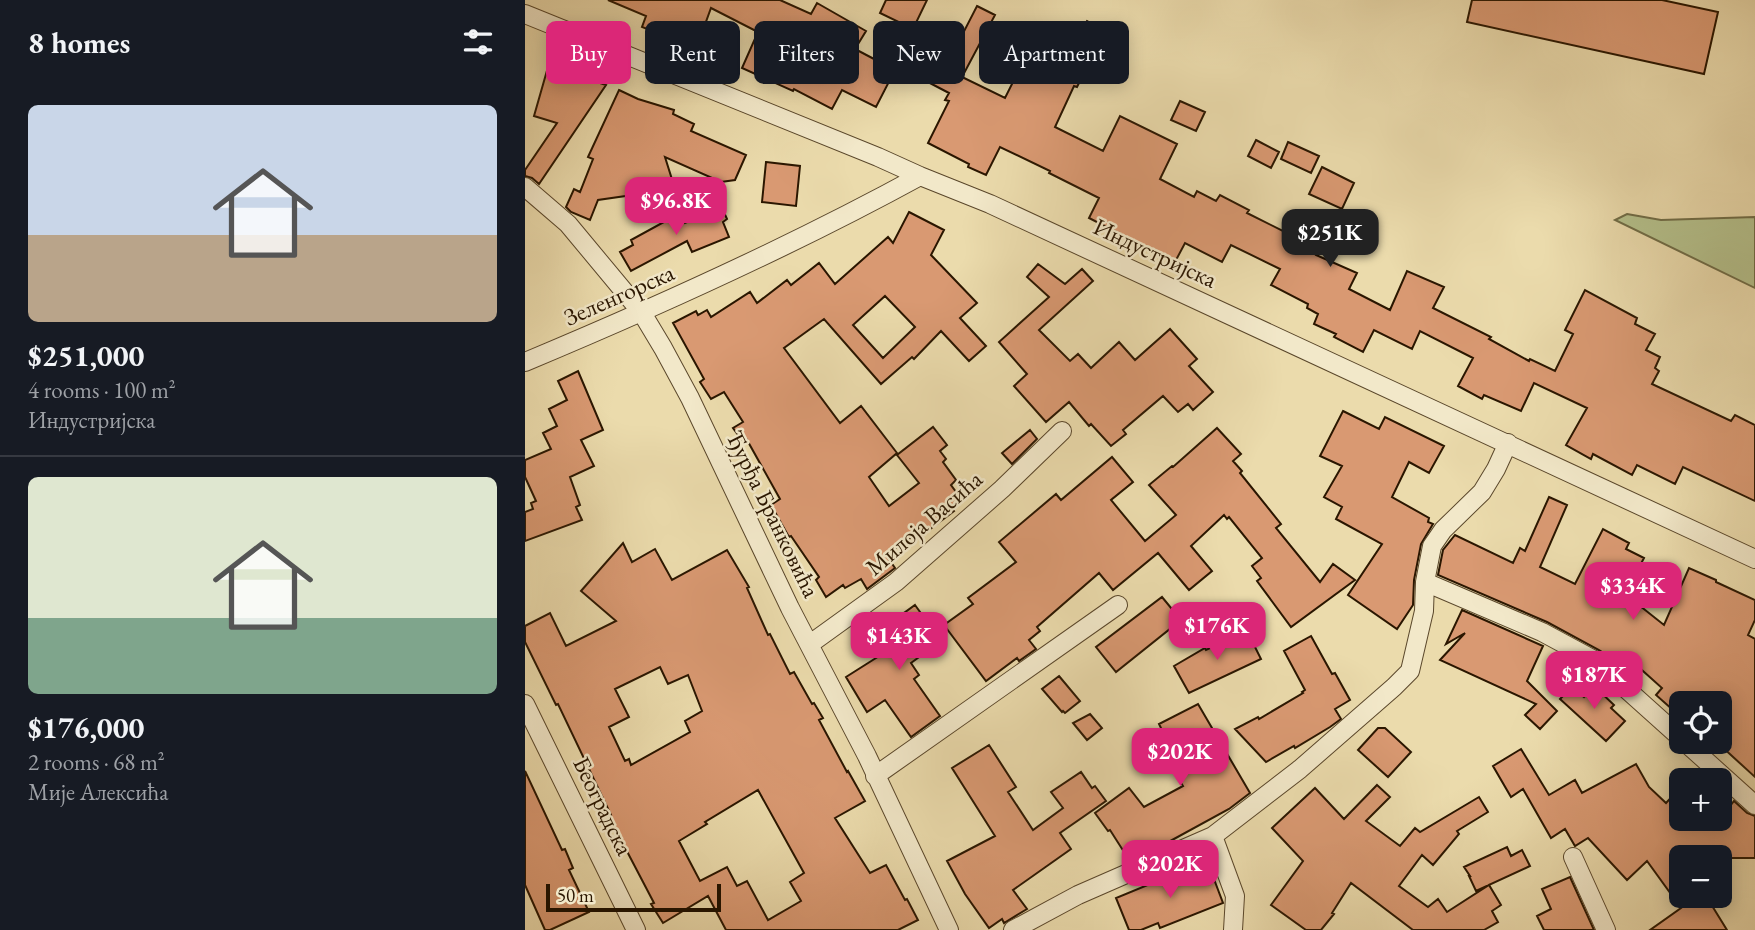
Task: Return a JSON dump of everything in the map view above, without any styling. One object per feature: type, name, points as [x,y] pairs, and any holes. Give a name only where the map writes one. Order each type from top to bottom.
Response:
[{"type":"street","name":"Индустријска","points":[[525,14],[991,204],[1755,559]]},
{"type":"street","name":"Зеленгорска","points":[[525,362],[642,313],[866,205],[920,176]]},
{"type":"street","name":"Ђурђа Бранковића","points":[[525,187],[568,224],[642,313],[663,348],[690,398],[790,608],[867,756],[949,930]]},
{"type":"street","name":"Милоја Васића","points":[[810,644],[896,582],[1002,489],[1062,431]]},
{"type":"street","points":[[1013,930],[1078,895],[1213,836],[1300,769],[1410,671],[1424,611],[1425,582],[1432,546],[1443,530],[1482,492],[1508,443]]},
{"type":"street","points":[[1425,582],[1542,632],[1594,660],[1669,728]]},
{"type":"street","points":[[875,776],[1118,605]]},
{"type":"street","name":"Београдска","points":[[525,704],[636,930]]},
{"type":"street","points":[[1698,754],[1755,805]]},
{"type":"street","points":[[1213,836],[1235,896],[1233,930]]},
{"type":"street","points":[[1573,857],[1606,930]]},
{"type":"green space","points":[[1627,214],[1661,220],[1755,217],[1755,288],[1615,220]]},
{"type":"building","points":[[608,0],[780,0],[811,14],[817,3],[848,21],[754,21],[754,30],[711,8],[706,21],[645,21],[645,28],[642,27],[646,16]]},
{"type":"building","points":[[886,0],[927,0],[917,21],[896,21],[880,13]]},
{"type":"building","points":[[1472,0],[1662,0],[1718,12],[1704,74],[1467,22]]},
{"type":"building","points":[[977,6],[995,15],[992,21],[979,21],[979,45],[965,71],[965,29]]},
{"type":"building","points":[[859,27],[866,31],[859,42]]},
{"type":"building","points":[[754,41],[754,73],[742,68]]},
{"type":"building","points":[[859,51],[873,58],[873,84],[888,84],[876,107],[842,90],[832,109],[794,89],[793,91],[777,84],[859,84]]},
{"type":"building","points":[[546,74],[546,84],[606,85],[539,184],[525,176],[525,170],[557,123],[534,116]]},
{"type":"building","points":[[965,78],[1005,98],[1012,84],[1078,84],[1077,87],[1074,86],[1055,127],[1103,151],[1120,116],[1177,144],[1160,179],[1194,197],[1197,191],[1216,201],[1220,195],[1249,210],[1247,213],[1302,240],[1306,232],[1323,241],[1316,255],[1357,273],[1349,289],[1390,310],[1407,271],[1444,287],[1433,308],[1491,337],[1489,339],[1529,361],[1530,359],[1555,371],[1573,334],[1565,330],[1585,290],[1637,318],[1635,324],[1655,334],[1646,350],[1660,357],[1655,368],[1659,371],[1652,384],[1731,421],[1735,415],[1755,425],[1755,501],[1683,467],[1675,484],[1637,465],[1632,475],[1593,454],[1591,459],[1566,445],[1587,408],[1534,383],[1521,411],[1484,395],[1482,399],[1458,386],[1473,358],[1420,331],[1412,349],[1374,330],[1363,352],[1334,337],[1336,334],[1314,324],[1318,314],[1307,308],[1308,304],[1271,285],[1280,269],[1231,245],[1222,262],[1185,243],[1175,262],[1089,218],[1099,198],[1000,147],[986,175],[968,167],[969,164],[928,143],[949,101],[945,100],[949,93],[932,84],[965,84]]},
{"type":"building","points":[[619,90],[674,110],[673,114],[694,124],[691,131],[746,155],[735,180],[721,182],[665,157],[675,189],[598,200],[590,220],[571,212],[566,207],[574,189],[580,192],[593,159],[588,157]]},
{"type":"building","points":[[1180,101],[1205,112],[1196,131],[1171,120]]},
{"type":"building","points":[[1256,140],[1279,152],[1271,168],[1248,156]]},
{"type":"building","points":[[1288,142],[1319,156],[1311,173],[1281,159]]},
{"type":"building","points":[[766,162],[800,166],[796,206],[762,202]]},
{"type":"building","points":[[1322,167],[1354,183],[1342,209],[1309,194]]},
{"type":"building","points":[[722,208],[727,219],[723,222],[729,237],[692,252],[687,241],[631,271],[620,252],[633,245],[631,240],[682,212],[685,223]]},
{"type":"building","points":[[909,212],[944,230],[931,255],[977,303],[960,318],[986,346],[969,361],[941,331],[914,359],[912,357],[881,384],[824,319],[784,348],[840,423],[861,406],[897,453],[869,477],[889,506],[919,483],[897,455],[933,427],[947,445],[940,451],[946,459],[943,462],[956,480],[951,485],[962,500],[952,508],[954,511],[925,533],[922,530],[886,555],[895,568],[867,589],[861,579],[845,588],[843,585],[826,597],[816,580],[819,577],[791,536],[789,537],[771,505],[780,499],[747,440],[744,443],[733,428],[743,422],[724,392],[711,399],[700,382],[704,379],[673,323],[696,311],[698,315],[707,310],[711,317],[750,292],[757,303],[787,280],[791,285],[819,263],[835,284],[888,237],[893,243]],"holes":[[[885,296],[915,327],[883,358],[853,325]]]},
{"type":"building","points":[[1038,264],[1065,284],[1082,269],[1093,281],[1039,330],[1070,361],[1078,354],[1091,368],[1119,342],[1135,360],[1170,329],[1197,359],[1189,366],[1213,392],[1193,410],[1188,404],[1178,412],[1163,396],[1123,430],[1126,434],[1111,446],[1091,424],[1089,426],[1069,402],[1046,422],[1014,386],[1027,374],[999,342],[1049,297],[1027,277]]},
{"type":"building","points":[[578,371],[603,430],[581,440],[594,466],[570,477],[580,505],[576,507],[582,520],[525,541],[525,512],[533,509],[531,503],[536,501],[525,477],[525,460],[551,449],[543,433],[557,426],[549,409],[567,400],[558,381]]},
{"type":"building","points":[[1343,411],[1379,429],[1385,417],[1444,446],[1429,473],[1409,462],[1392,497],[1429,518],[1428,522],[1433,524],[1421,544],[1414,580],[1413,605],[1397,629],[1348,595],[1382,544],[1336,519],[1342,507],[1324,497],[1342,466],[1320,456]]},
{"type":"building","points":[[1217,428],[1241,454],[1233,461],[1281,524],[1276,528],[1320,582],[1333,564],[1355,580],[1291,627],[1257,581],[1261,578],[1252,566],[1262,558],[1229,517],[1227,519],[1224,515],[1191,546],[1212,571],[1189,590],[1158,553],[1113,590],[1099,573],[1037,627],[1040,631],[1029,640],[1036,649],[1019,661],[1017,658],[986,681],[944,625],[973,604],[968,598],[1016,562],[999,542],[1056,494],[1061,500],[1112,457],[1133,482],[1111,500],[1145,541],[1176,515],[1149,485]]},
{"type":"building","points":[[1030,430],[1037,439],[1012,464],[1002,453]]},
{"type":"building","points":[[1549,497],[1567,505],[1540,567],[1575,584],[1603,529],[1629,543],[1626,549],[1644,558],[1625,594],[1664,625],[1689,568],[1755,600],[1755,620],[1748,635],[1755,639],[1755,777],[1730,754],[1732,754],[1732,691],[1669,691],[1669,706],[1656,695],[1662,688],[1634,663],[1630,667],[1617,655],[1613,659],[1547,622],[1438,575],[1443,550],[1455,535],[1513,563],[1520,548],[1525,551]]},
{"type":"building","points":[[623,543],[632,562],[655,549],[672,580],[727,550],[749,587],[747,588],[768,635],[770,634],[790,674],[794,672],[823,718],[819,720],[865,801],[835,818],[870,873],[886,865],[918,920],[898,930],[726,930],[708,896],[663,923],[651,904],[654,903],[609,817],[611,815],[558,704],[556,705],[525,642],[525,626],[550,613],[566,646],[616,621],[581,591]],"holes":[[[660,667],[668,684],[688,675],[702,711],[685,721],[690,732],[631,765],[629,759],[625,761],[609,727],[629,717],[615,689]],[[758,790],[804,873],[790,882],[801,901],[768,920],[747,881],[737,886],[727,867],[700,881],[679,841]]]},
{"type":"building","points":[[1162,597],[1181,620],[1116,672],[1096,647]]},
{"type":"building","points":[[915,605],[941,641],[911,663],[919,675],[914,679],[940,716],[911,737],[885,700],[867,712],[846,677],[887,651],[875,634]]},
{"type":"building","points":[[1462,610],[1543,646],[1527,681],[1557,711],[1540,729],[1525,715],[1536,704],[1440,660],[1465,633],[1446,644]]},
{"type":"building","points":[[1247,631],[1261,659],[1189,693],[1174,666],[1205,648],[1206,650]]},
{"type":"building","points":[[1311,636],[1350,700],[1335,709],[1341,719],[1295,748],[1294,746],[1266,762],[1235,729],[1258,717],[1259,719],[1303,693],[1305,690],[1284,651]]},
{"type":"building","points":[[1059,676],[1080,701],[1065,713],[1042,689]]},
{"type":"building","points":[[1594,686],[1614,705],[1611,708],[1625,721],[1606,741],[1560,699],[1572,687],[1584,697]]},
{"type":"building","points":[[1198,704],[1250,793],[1229,809],[1163,845],[1148,852],[1140,842],[1124,852],[1095,813],[1129,788],[1144,807],[1183,786],[1169,763],[1176,759],[1159,724]]},
{"type":"building","points":[[1090,714],[1102,728],[1087,740],[1073,723]]},
{"type":"building","points":[[1378,728],[1385,728],[1411,752],[1388,777],[1358,750]]},
{"type":"building","points":[[989,745],[1016,787],[1008,792],[1033,830],[1063,808],[1051,792],[1081,772],[1092,788],[1095,786],[1106,801],[1060,833],[1071,849],[1013,890],[1027,909],[1004,923],[1002,919],[989,928],[965,894],[947,861],[995,836],[952,768]]},
{"type":"building","points":[[1521,749],[1549,795],[1575,780],[1582,793],[1636,764],[1649,787],[1666,803],[1669,800],[1669,831],[1732,831],[1734,801],[1747,813],[1755,816],[1755,858],[1732,858],[1732,845],[1669,845],[1669,891],[1647,861],[1627,880],[1588,838],[1575,846],[1565,829],[1551,838],[1523,789],[1511,797],[1493,766]]},
{"type":"building","points":[[525,771],[562,850],[565,849],[573,868],[569,870],[589,912],[550,930],[545,930],[525,885]]},
{"type":"building","points":[[1377,785],[1390,797],[1366,821],[1400,846],[1415,828],[1420,832],[1479,797],[1488,812],[1457,831],[1459,834],[1433,865],[1422,855],[1399,886],[1428,907],[1438,899],[1447,912],[1489,885],[1501,905],[1492,911],[1498,922],[1484,930],[1413,930],[1351,883],[1332,913],[1334,914],[1321,930],[1306,930],[1271,905],[1303,861],[1272,828],[1315,788],[1344,819]]},
{"type":"building","points":[[1507,847],[1511,856],[1522,850],[1530,866],[1476,891],[1464,867]]},
{"type":"building","points":[[1209,866],[1223,903],[1160,928],[1158,923],[1141,930],[1129,930],[1116,898],[1162,879],[1164,884]]},
{"type":"building","points":[[1570,877],[1594,930],[1544,930],[1537,916],[1551,909],[1542,889]]},
{"type":"building","points":[[1681,908],[1713,908],[1727,930],[1650,930]]}]
